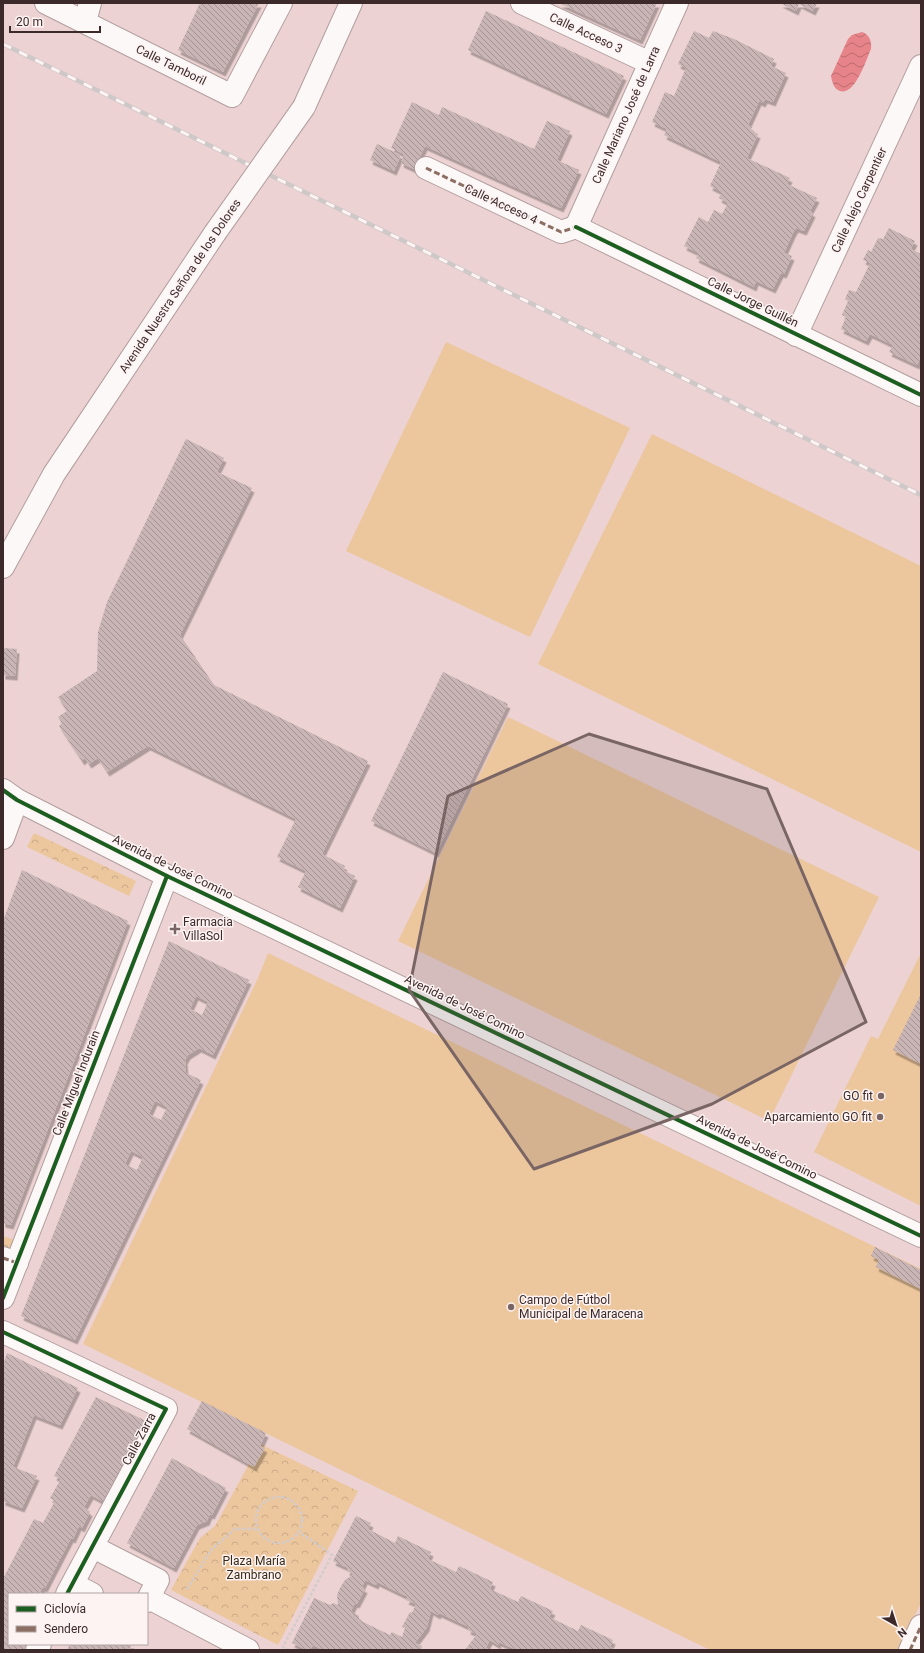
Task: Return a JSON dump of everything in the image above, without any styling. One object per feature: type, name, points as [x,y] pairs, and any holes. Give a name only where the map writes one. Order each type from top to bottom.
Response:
[{"type":"street","name":"Calle Tamboril","points":[[46,3],[87,13],[232,96],[281,3]]},
{"type":"street","name":"Avenida Nuestra Señora de los Dolores","points":[[3,567],[54,474],[215,233],[304,107],[350,3]]},
{"type":"street","name":"Calle Acceso 3","points":[[522,3],[650,63]]},
{"type":"street","name":"Calle Mariano José de Larra","points":[[576,227],[677,3]]},
{"type":"street","name":"Calle Alejo Carpentier","points":[[796,335],[921,66]]},
{"type":"street","name":"Calle Acceso 4","points":[[426,168],[561,232],[576,227]]},
{"type":"street","name":"Calle Jorge Guillén","points":[[576,227],[921,395]]},
{"type":"street","points":[[3,838],[10,795]]},
{"type":"street","name":"Avenida de José Comino","points":[[10,795],[166,876],[921,1236]]},
{"type":"street","name":"Calle Miguel Indurain","points":[[3,1298],[10,1260],[166,876]]},
{"type":"street","name":"Calle Zarra","points":[[3,1332],[166,1409],[70,1589]]},
{"type":"street","points":[[93,1547],[158,1580],[148,1600],[248,1650]]},
{"type":"street","points":[[70,1589],[88,1593]]},
{"type":"street","points":[[910,1650],[921,1626]]},
{"type":"path","points":[[281,1496],[295,1503],[303,1517],[299,1532],[288,1542],[273,1543],[266,1540],[257,1529],[256,1513],[266,1500],[273,1497],[281,1496]]},
{"type":"path","points":[[184,1594],[211,1550],[235,1529],[257,1529]]},
{"type":"path","points":[[289,1650],[283,1647],[332,1555],[299,1532]]},
{"type":"highlighted area","points":[[589,734],[767,789],[866,1022],[712,1104],[534,1169],[409,990],[448,796]]},
{"type":"green space","points":[[446,342],[630,428],[530,637],[346,551]]},
{"type":"green space","points":[[652,434],[921,566],[921,852],[538,664]]},
{"type":"green space","points":[[508,717],[879,897],[769,1121],[398,941]]},
{"type":"green space","points":[[34,833],[136,881],[129,896],[27,847]]},
{"type":"green space","name":"Campo de Fútbol Municipal de Maracena","points":[[268,953],[921,1269],[921,1603],[898,1650],[710,1650],[83,1344],[258,978]]},
{"type":"green space","name":"GO fit","points":[[921,953],[921,1206],[814,1152],[871,1036],[878,1039]]},
{"type":"green space","points":[[3,1236],[15,1240],[3,1271]]},
{"type":"green space","name":"Plaza María Zambrano","points":[[260,1444],[358,1491],[278,1645],[171,1590],[200,1538],[215,1526]]},
{"type":"water","points":[[862,32],[870,38],[871,49],[855,83],[845,91],[840,91],[835,87],[831,76],[848,39],[852,35]]},
{"type":"building","points":[[200,3],[259,3],[223,72],[178,50]]},
{"type":"building","points":[[559,3],[657,3],[640,40]]},
{"type":"building","points":[[780,3],[817,3],[813,11],[799,4],[796,11]]},
{"type":"building","points":[[486,11],[624,76],[606,114],[468,50]]},
{"type":"building","points":[[694,31],[709,38],[713,31],[734,39],[774,59],[771,66],[786,73],[773,102],[765,99],[763,103],[759,101],[748,125],[752,127],[750,130],[758,134],[747,158],[790,178],[787,184],[817,198],[810,211],[813,213],[804,231],[796,228],[793,233],[784,253],[792,256],[784,274],[781,273],[773,289],[756,281],[754,287],[696,258],[699,253],[684,246],[699,217],[708,222],[714,210],[722,214],[728,203],[719,198],[722,192],[710,186],[721,162],[664,135],[667,129],[652,122],[665,92],[674,96],[686,68],[678,64]]},
{"type":"building","points":[[412,102],[439,115],[442,107],[534,149],[547,121],[570,131],[557,160],[579,170],[561,208],[425,146],[414,169],[401,163],[404,154],[391,148]]},
{"type":"building","points":[[377,144],[401,155],[394,171],[370,160]]},
{"type":"building","points":[[889,228],[915,241],[911,249],[921,254],[921,356],[917,365],[889,352],[893,345],[870,334],[866,341],[841,329],[846,317],[842,315],[848,301],[845,299],[849,290],[856,292],[870,263],[863,260],[868,250],[871,252],[878,238],[883,239]]},
{"type":"building","points":[[186,439],[224,458],[217,472],[252,488],[180,635],[214,685],[368,761],[322,854],[345,866],[343,870],[355,876],[340,908],[298,887],[306,871],[277,857],[296,819],[148,746],[107,772],[98,758],[89,764],[85,758],[82,761],[59,726],[62,723],[58,717],[67,711],[58,697],[97,671],[98,632],[107,602]]},
{"type":"building","points":[[3,648],[17,649],[15,676],[3,675]]},
{"type":"building","points":[[443,672],[508,704],[436,853],[371,821]]},
{"type":"building","points":[[22,870],[128,921],[11,1225],[3,1223],[3,921]]},
{"type":"building","points":[[169,941],[249,980],[213,1055],[199,1048],[188,1055],[185,1060],[186,1073],[201,1080],[75,1340],[21,1316]],"holes":[[[196,996],[208,1002],[202,1015],[190,1009]],[[155,1101],[167,1107],[161,1120],[149,1114]],[[131,1151],[143,1157],[137,1170],[125,1164]]]},
{"type":"building","points":[[921,994],[921,1064],[893,1050]]},
{"type":"building","points":[[875,1247],[921,1270],[921,1289],[876,1267],[879,1260],[871,1256]]},
{"type":"building","points":[[7,1353],[78,1388],[60,1425],[34,1415],[13,1467],[37,1476],[22,1508],[3,1501],[3,1365]]},
{"type":"building","points":[[96,1397],[146,1421],[104,1502],[91,1495],[84,1507],[90,1512],[82,1528],[79,1526],[73,1539],[71,1538],[45,1588],[43,1587],[40,1592],[42,1593],[8,1593],[8,1645],[27,1645],[24,1650],[3,1650],[3,1579],[34,1519],[43,1523],[55,1501],[50,1498],[61,1479],[54,1476]]},
{"type":"building","points":[[202,1401],[266,1433],[260,1446],[265,1448],[254,1467],[187,1429]]},
{"type":"building","points":[[172,1458],[226,1488],[212,1515],[210,1514],[207,1521],[197,1525],[174,1568],[127,1543]]},
{"type":"building","points":[[356,1516],[371,1523],[368,1529],[395,1543],[398,1536],[431,1552],[428,1559],[456,1572],[459,1566],[493,1582],[490,1589],[518,1602],[521,1596],[553,1611],[549,1617],[578,1631],[581,1625],[613,1640],[610,1647],[617,1650],[517,1650],[499,1642],[498,1645],[490,1640],[486,1648],[490,1650],[465,1650],[477,1634],[468,1630],[469,1627],[439,1613],[438,1615],[431,1611],[427,1627],[415,1643],[422,1646],[421,1650],[323,1650],[313,1645],[310,1650],[307,1650],[292,1643],[314,1598],[330,1605],[333,1603],[338,1605],[337,1595],[340,1588],[345,1580],[354,1574],[347,1571],[348,1568],[333,1561]],"holes":[[[365,1580],[376,1585],[377,1582],[408,1597],[406,1600],[416,1604],[412,1613],[410,1612],[402,1627],[405,1628],[402,1637],[392,1632],[390,1635],[359,1620],[359,1616],[351,1611],[355,1603],[357,1604],[365,1589],[362,1587]]]},
{"type":"building","points":[[70,1645],[132,1645],[129,1650],[67,1650]]},
{"type":"railway","points":[[3,44],[921,495]]},
{"type":"marked path","points":[[426,168],[561,232],[576,227]]},
{"type":"marked path","points":[[3,1258],[17,1263]]},
{"type":"marked path","points":[[910,1650],[921,1626]]},
{"type":"cycle path","points":[[576,227],[921,395]]},
{"type":"cycle path","points":[[3,790],[17,800],[167,876],[921,1236]]},
{"type":"cycle path","points":[[3,1298],[167,876]]},
{"type":"cycle path","points":[[3,1332],[166,1409],[68,1593]]},
{"type":"place","name":"Farmacia VillaSol","points":[[175,929]]},
{"type":"place","name":"GO fit","points":[[881,1096]]},
{"type":"place","name":"Aparcamiento GO fit","points":[[880,1117]]},
{"type":"place","name":"Campo de Fútbol Municipal de Maracena","points":[[511,1307]]}]
